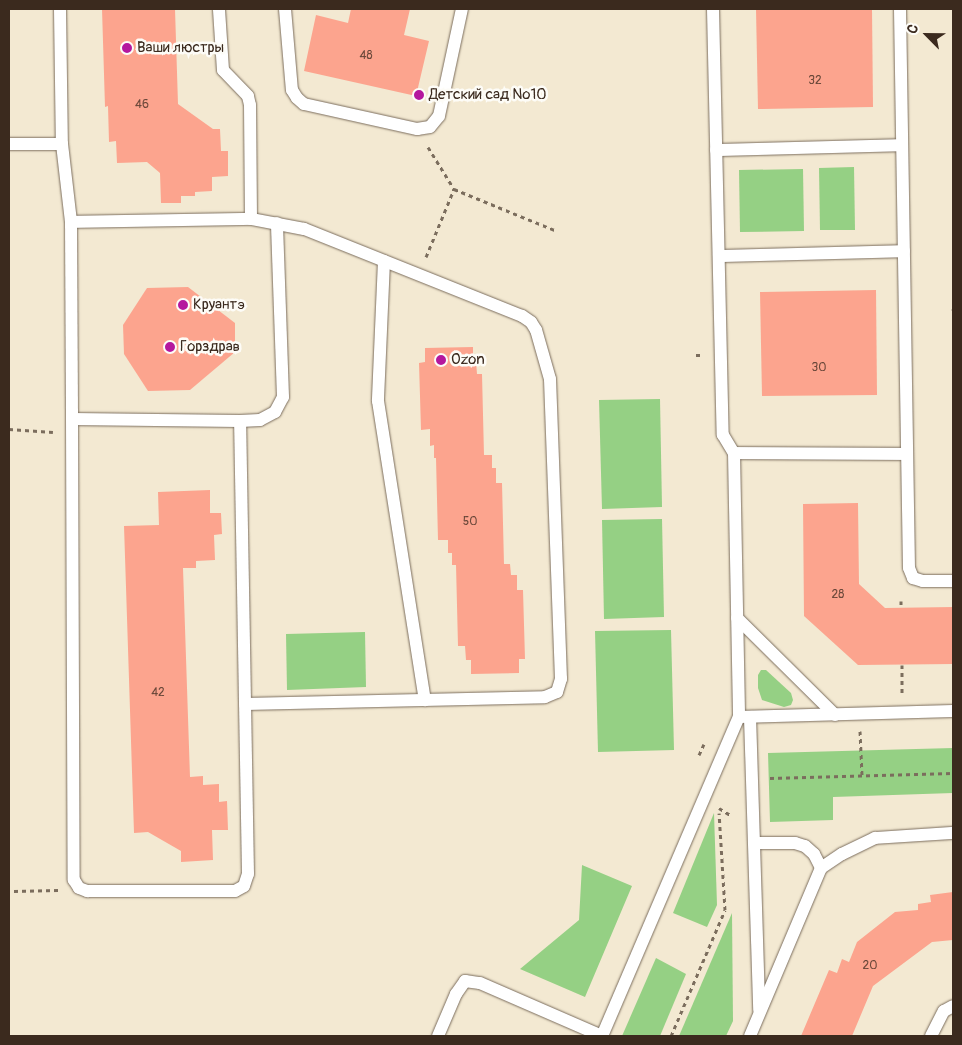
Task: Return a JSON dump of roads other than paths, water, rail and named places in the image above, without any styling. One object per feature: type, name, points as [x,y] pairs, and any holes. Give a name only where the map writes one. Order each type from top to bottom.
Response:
[{"type":"lane","points":[[60,9],[62,144],[71,222],[74,880],[79,888],[87,891],[235,890],[244,886],[248,874],[240,421]]},
{"type":"lane","points":[[219,9],[221,63],[227,76],[248,96],[250,105],[251,219]]},
{"type":"lane","points":[[285,9],[292,90],[296,98],[304,104],[418,129],[430,127],[439,116],[462,9]]},
{"type":"lane","points":[[713,9],[723,435],[734,453],[737,618],[754,843],[759,1015]]},
{"type":"lane","points":[[900,9],[909,568],[913,578],[923,581],[953,580]]},
{"type":"lane","points":[[9,144],[62,144]]},
{"type":"lane","points":[[716,150],[902,145]]},
{"type":"lane","points":[[71,222],[251,219],[304,229],[522,316],[531,322],[536,330],[550,379],[561,679],[557,692],[546,698],[245,704]]},
{"type":"lane","points":[[72,419],[240,421],[260,420],[275,412],[283,397],[276,223]]},
{"type":"lane","points":[[719,256],[904,251]]},
{"type":"lane","points":[[384,261],[378,401],[425,700]]},
{"type":"lane","points":[[734,453],[907,454]]},
{"type":"lane","points":[[737,618],[835,715]]},
{"type":"lane","points":[[745,717],[953,712]]},
{"type":"lane","points":[[438,1036],[456,994],[465,981],[480,983],[602,1036],[745,717]]},
{"type":"lane","points":[[750,1036],[821,868],[842,854],[875,838],[953,833]]},
{"type":"lane","points":[[754,843],[794,843],[806,846],[814,854],[821,868]]},
{"type":"lane","points":[[931,1036],[944,1011],[953,1006]]},
{"type":"place","name":"Ваши люстры","points":[[127,48]]},
{"type":"place","name":"Детский сад №10","points":[[419,95]]},
{"type":"place","name":"Круантэ","points":[[183,305]]},
{"type":"place","name":"Горздрав","points":[[170,347]]},
{"type":"place","name":"Ozon","points":[[441,360]]}]
